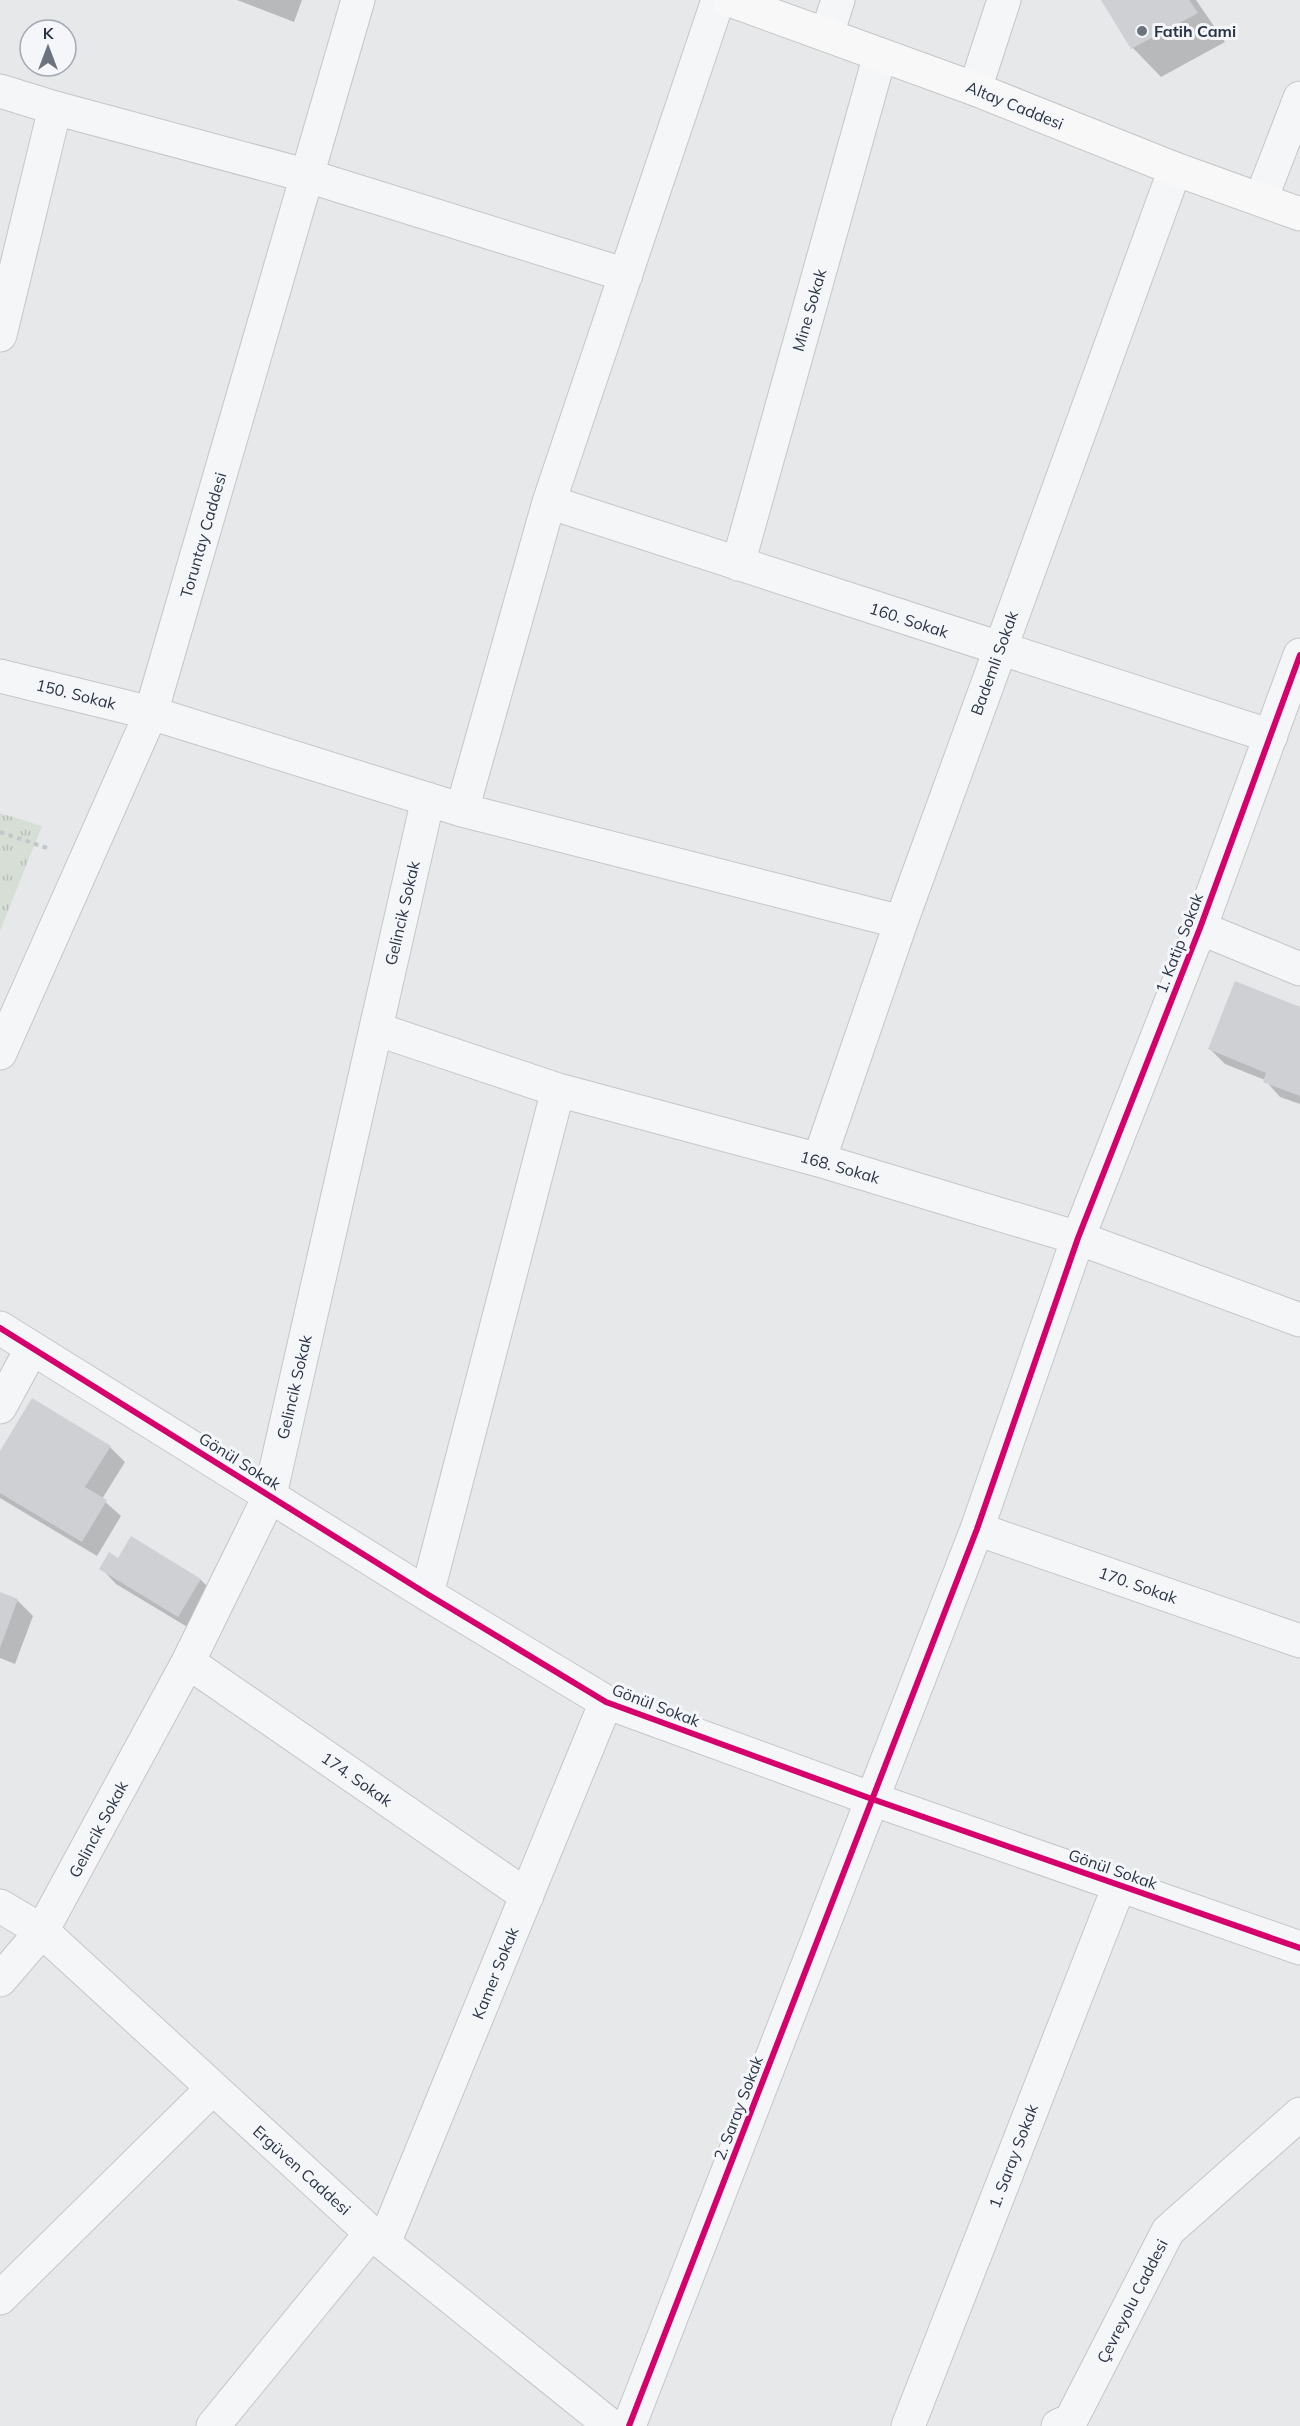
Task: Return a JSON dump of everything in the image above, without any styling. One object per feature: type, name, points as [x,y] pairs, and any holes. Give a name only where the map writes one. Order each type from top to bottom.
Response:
[{"type":"main road","name":"Altay Caddesi","points":[[730,0],[975,89],[1174,169],[1300,214]]},
{"type":"street","name":"Toruntay Caddesi","points":[[0,1053],[151,713],[309,176],[358,0]]},
{"type":"street","points":[[462,810],[549,502],[718,0]]},
{"type":"street","points":[[827,34],[838,0]]},
{"type":"street","points":[[975,89],[1004,0]]},
{"type":"street","name":"Mine Sokak","points":[[738,564],[880,56]]},
{"type":"street","points":[[0,91],[55,108],[309,176],[626,275]]},
{"type":"street","points":[[1261,199],[1300,98]]},
{"type":"street","points":[[0,335],[55,108]]},
{"type":"street","name":"Bademli Sokak","points":[[819,1160],[901,922],[1174,169]]},
{"type":"street","name":"160. Sokak","points":[[549,502],[1270,736]]},
{"type":"street","name":"1. Katip Sokak","points":[[977,1529],[1078,1238],[1200,928],[1300,655]]},
{"type":"street","name":"150. Sokak","points":[[0,676],[151,713],[462,810],[901,922]]},
{"type":"street","name":"Gelincik Sokak","points":[[0,1980],[42,1931],[188,1662],[270,1495],[428,800]]},
{"type":"street","points":[[1200,928],[1300,969]]},
{"type":"street","name":"168. Sokak","points":[[376,1029],[558,1090],[819,1160],[1078,1238],[1300,1320]]},
{"type":"street","points":[[427,1594],[558,1090]]},
{"type":"street","name":"Gönül Sokak","points":[[0,1328],[427,1594],[606,1702],[872,1799],[1300,1948]]},
{"type":"street","points":[[0,1407],[32,1348]]},
{"type":"street","name":"170. Sokak","points":[[977,1529],[1300,1641]]},
{"type":"street","name":"2. Saray Sokak","points":[[629,2426],[977,1529]]},
{"type":"street","name":"174. Sokak","points":[[188,1662],[527,1896]]},
{"type":"street","name":"Kamer Sokak","points":[[213,2426],[378,2238],[527,1896],[606,1702]]},
{"type":"street","name":"1. Saray Sokak","points":[[908,2426],[1119,1886]]},
{"type":"street","name":"Ergüven Caddesi","points":[[0,1906],[42,1931],[378,2238],[611,2426]]},
{"type":"street","points":[[0,2298],[213,2088]]},
{"type":"street","name":"Çevreyolu Caddesi","points":[[1058,2426],[1071,2420],[1168,2230],[1300,2114]]},
{"type":"path","points":[[0,832],[36,843],[83,865]]},
{"type":"green space","points":[[0,813],[42,826],[0,931]]},
{"type":"building","name":"Fatih Cami","points":[[1101,0],[1189,0],[1198,13],[1131,49]]},
{"type":"building","points":[[1235,981],[1300,1007],[1300,1096],[1263,1082],[1266,1073],[1208,1049]]},
{"type":"building","points":[[32,1398],[111,1446],[85,1487],[107,1500],[82,1542],[0,1493],[0,1451]]},
{"type":"building","points":[[131,1536],[201,1579],[178,1617],[99,1569],[109,1552],[118,1558]]},
{"type":"building","points":[[0,1592],[18,1599],[0,1648]]},
{"type":"cycle path","points":[[629,2426],[977,1529],[1078,1238],[1200,928],[1300,655]]},
{"type":"cycle path","points":[[0,1328],[427,1594],[606,1702],[872,1799],[1300,1948]]},
{"type":"place","name":"Fatih Cami","points":[[1142,31]]}]
